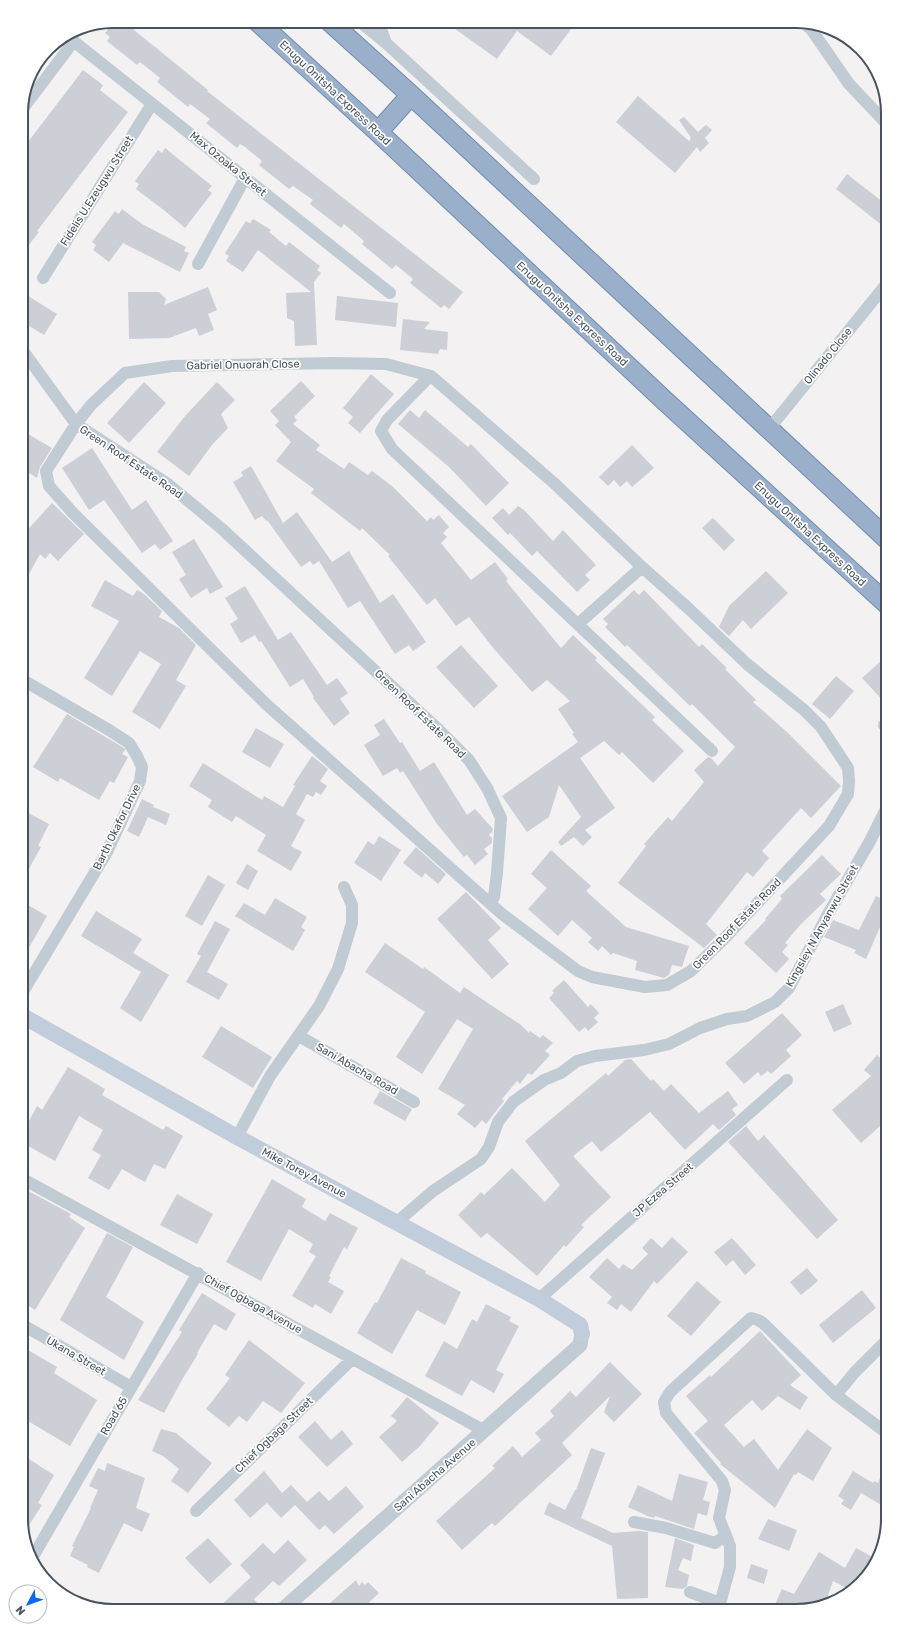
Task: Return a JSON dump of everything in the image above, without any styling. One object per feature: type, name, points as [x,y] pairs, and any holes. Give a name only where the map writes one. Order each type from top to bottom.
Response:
[{"type":"highway","name":"Enugu Onitsha Express Road","points":[[265,28],[659,395],[881,599]]},
{"type":"highway","points":[[337,28],[411,95],[881,534]]},
{"type":"highway","points":[[378,132],[411,95]]},
{"type":"main road","name":"Mike Torey Avenue","points":[[28,1019],[237,1137],[539,1299],[580,1325],[582,1334]]},
{"type":"street","points":[[367,28],[534,179]]},
{"type":"street","points":[[380,28],[386,44]]},
{"type":"street","points":[[811,30],[849,84],[881,118]]},
{"type":"street","name":"Max Ozoaka Street","points":[[72,39],[390,293]]},
{"type":"street","points":[[30,98],[68,41]]},
{"type":"street","name":"Fidelis U.Ezeugwu Street","points":[[43,278],[152,104]]},
{"type":"street","points":[[198,264],[245,178]]},
{"type":"street","name":"Olinado Close","points":[[768,429],[881,291]]},
{"type":"street","points":[[28,358],[76,424]]},
{"type":"street","name":"Gabriel Onuorah Close","points":[[430,376],[386,364],[334,363],[172,366],[125,373],[91,405],[76,424],[46,470],[49,486],[72,512],[266,704],[491,904]]},
{"type":"street","points":[[430,376],[387,420],[381,431],[385,440],[392,449],[712,751]]},
{"type":"street","name":"Green Roof Estate Road","points":[[76,424],[168,484],[222,529],[439,730],[469,760],[487,788],[501,818],[498,873],[494,897],[491,904],[578,971],[592,977],[645,987],[668,985],[691,971],[724,939],[829,826],[848,794],[848,768],[821,727],[804,710],[747,664],[688,608],[642,568],[555,484],[430,376]]},
{"type":"street","points":[[578,624],[642,568]]},
{"type":"street","name":"Barth Okafor Drive","points":[[28,683],[129,743],[142,768],[140,781],[107,852],[28,983]]},
{"type":"street","name":"Kingsley N Anyanwu Street","points":[[397,1222],[433,1191],[481,1159],[489,1147],[498,1122],[513,1102],[544,1080],[561,1073],[577,1061],[595,1056],[644,1050],[669,1044],[700,1028],[727,1019],[747,1016],[775,1002],[789,988],[881,819]]},
{"type":"street","points":[[237,1137],[270,1076],[319,1006],[338,969],[352,923],[352,905],[344,887]]},
{"type":"street","name":"Sani Abacha Road","points":[[299,1036],[414,1102]]},
{"type":"street","name":"JP Ezea Street","points":[[539,1299],[787,1080]]},
{"type":"street","name":"Chief Ogbaga Avenue","points":[[28,1182],[198,1273],[485,1431]]},
{"type":"street","name":"Road 65","points":[[35,1552],[198,1273]]},
{"type":"street","points":[[722,1604],[730,1567],[730,1546],[719,1518],[725,1490],[722,1481],[666,1413],[664,1402],[670,1392],[751,1318],[764,1323],[836,1395],[881,1429]]},
{"type":"street","name":"Ukana Street","points":[[28,1328],[131,1387]]},
{"type":"street","name":"Sani Abacha Avenue","points":[[289,1604],[580,1345],[582,1334]]},
{"type":"street","points":[[836,1395],[855,1372],[881,1346]]},
{"type":"street","name":"Chief Ogbaga Street","points":[[196,1511],[352,1359]]},
{"type":"street","points":[[634,1522],[666,1528],[715,1543],[726,1535]]},
{"type":"street","points":[[690,1592],[713,1604]]},
{"type":"building","points":[[109,28],[132,28],[208,90],[207,91],[463,292],[449,309],[444,305],[441,308],[410,283],[413,279],[396,265],[392,269],[362,244],[364,241],[344,224],[341,228],[310,204],[313,200],[293,186],[289,189],[259,165],[262,161],[245,147],[240,144],[237,148],[206,123],[210,119],[190,104],[188,107],[157,82],[160,78],[140,62],[137,65],[107,41],[110,37],[105,33]]},
{"type":"building","points":[[454,28],[572,28],[551,56],[517,31],[497,59]]},
{"type":"building","points":[[83,70],[103,85],[100,90],[128,112],[37,231],[39,232],[28,246],[28,142]]},
{"type":"building","points":[[638,96],[689,141],[691,138],[679,120],[684,117],[698,132],[706,125],[712,130],[705,138],[709,143],[700,152],[697,147],[675,173],[616,122]]},
{"type":"building","points":[[165,148],[212,186],[208,190],[212,193],[185,228],[136,189],[139,184],[135,181],[158,150],[162,153]]},
{"type":"building","points":[[847,174],[881,201],[881,224],[836,189]]},
{"type":"building","points":[[122,209],[142,224],[186,247],[184,251],[189,253],[180,272],[123,243],[109,262],[93,250],[96,245],[92,242],[115,211],[119,214]]},
{"type":"building","points":[[253,219],[271,230],[269,232],[286,246],[289,242],[320,266],[317,270],[321,273],[314,282],[317,345],[295,346],[294,321],[287,318],[286,293],[311,292],[258,250],[243,272],[226,261],[229,256],[225,253],[246,221],[250,223]]},
{"type":"building","points":[[208,287],[217,310],[208,314],[214,330],[199,336],[196,328],[169,338],[129,339],[128,292],[159,292],[166,299],[164,305]]},
{"type":"building","points":[[28,296],[57,314],[44,335],[28,325]]},
{"type":"building","points":[[337,296],[398,303],[396,327],[335,320]]},
{"type":"building","points":[[403,319],[430,322],[424,329],[448,332],[447,350],[440,349],[438,354],[400,350]]},
{"type":"building","points":[[371,374],[394,394],[360,433],[348,423],[353,417],[343,408]]},
{"type":"building","points":[[301,381],[315,396],[294,417],[297,420],[293,424],[320,445],[316,450],[344,469],[349,462],[368,475],[372,471],[392,486],[427,521],[431,517],[433,520],[439,515],[449,527],[443,533],[447,537],[441,543],[471,580],[495,562],[508,579],[506,581],[561,648],[573,635],[597,658],[595,660],[655,717],[652,720],[684,751],[653,783],[622,752],[619,755],[604,741],[580,758],[615,808],[585,830],[592,837],[583,846],[574,837],[561,846],[558,842],[581,817],[559,785],[549,817],[527,832],[502,796],[578,742],[572,734],[574,733],[558,709],[570,701],[547,680],[532,692],[494,649],[469,617],[456,626],[435,598],[427,605],[388,556],[390,555],[362,528],[360,531],[311,493],[314,489],[276,461],[291,442],[275,425],[279,421],[270,411]]},
{"type":"building","points":[[144,382],[166,403],[129,443],[107,423]]},
{"type":"building","points":[[217,382],[235,400],[221,414],[228,428],[212,445],[189,476],[157,452],[185,416]]},
{"type":"building","points":[[410,410],[419,418],[425,410],[468,447],[471,444],[509,483],[486,506],[449,467],[398,424]]},
{"type":"building","points":[[28,434],[52,448],[40,467],[37,478],[28,472]]},
{"type":"building","points":[[632,445],[654,468],[632,487],[627,481],[620,487],[614,480],[608,486],[599,477]]},
{"type":"building","points":[[92,448],[132,510],[146,500],[173,541],[160,550],[155,544],[142,553],[104,500],[89,510],[62,468]]},
{"type":"building","points":[[251,466],[283,523],[297,512],[332,562],[349,551],[380,603],[393,594],[426,642],[413,651],[409,645],[395,654],[360,601],[348,608],[319,561],[313,565],[310,561],[301,567],[267,520],[266,521],[262,516],[255,520],[233,482],[243,476],[241,472]]},
{"type":"building","points":[[52,503],[84,534],[58,561],[50,553],[45,559],[40,554],[28,576],[28,529]]},
{"type":"building","points":[[518,506],[524,510],[553,541],[563,530],[596,565],[585,575],[590,580],[577,592],[537,551],[532,556],[510,533],[508,535],[492,518],[503,508],[509,515]]},
{"type":"building","points":[[713,518],[735,540],[724,551],[702,528]]},
{"type":"building","points":[[194,539],[223,587],[210,594],[207,588],[191,598],[179,579],[186,575],[172,552]]},
{"type":"building","points":[[766,571],[788,593],[751,629],[743,620],[729,636],[719,627],[729,606]]},
{"type":"building","points":[[105,580],[133,596],[137,590],[144,594],[162,611],[159,617],[179,628],[196,645],[176,680],[186,686],[160,729],[132,712],[161,664],[140,651],[112,696],[84,678],[119,621],[91,606]]},
{"type":"building","points":[[245,586],[278,640],[291,632],[327,685],[337,678],[348,693],[340,699],[350,713],[334,726],[313,698],[314,697],[303,679],[290,687],[261,641],[259,642],[255,635],[241,643],[230,624],[238,619],[225,598]]},
{"type":"building","points":[[634,590],[639,595],[644,590],[699,647],[702,644],[727,668],[725,669],[756,700],[753,702],[787,732],[841,786],[811,818],[801,808],[762,851],[769,858],[753,877],[747,872],[706,924],[717,935],[704,948],[618,883],[646,846],[644,844],[668,817],[672,821],[704,782],[694,770],[708,757],[711,758],[718,766],[735,747],[692,704],[690,706],[627,645],[625,647],[605,627],[608,624],[603,619]]},
{"type":"building","points":[[461,645],[498,686],[474,708],[436,667]]},
{"type":"building","points":[[881,661],[881,698],[862,678]]},
{"type":"building","points":[[836,676],[854,691],[830,719],[812,704]]},
{"type":"building","points":[[67,714],[124,748],[125,750],[122,754],[128,757],[114,783],[110,781],[99,800],[60,778],[58,782],[33,767]]},
{"type":"building","points":[[384,719],[400,743],[402,742],[420,771],[434,762],[467,815],[475,809],[493,829],[489,835],[492,838],[492,843],[484,849],[488,854],[475,865],[467,855],[464,857],[437,824],[403,771],[400,773],[397,768],[383,776],[364,745],[380,735],[374,725]]},
{"type":"building","points":[[256,728],[284,744],[270,768],[242,752]]},
{"type":"building","points":[[312,756],[328,769],[320,781],[327,786],[321,795],[316,792],[313,797],[307,794],[296,814],[305,820],[291,846],[302,852],[291,871],[257,851],[266,835],[236,816],[232,822],[208,807],[212,800],[189,786],[203,763],[262,800],[264,796],[283,807],[295,786],[293,785]]},
{"type":"building","points":[[142,799],[154,805],[153,807],[170,814],[166,825],[148,817],[139,837],[127,831]]},
{"type":"building","points":[[28,813],[49,824],[38,846],[41,847],[28,870]]},
{"type":"building","points":[[379,836],[401,850],[381,881],[354,863],[368,841],[374,845]]},
{"type":"building","points":[[416,847],[446,874],[438,884],[425,873],[422,878],[403,863]]},
{"type":"building","points":[[551,850],[591,886],[586,891],[626,927],[689,946],[682,967],[672,965],[669,975],[664,978],[635,970],[637,961],[613,953],[611,955],[602,946],[598,951],[588,942],[592,938],[572,920],[558,936],[528,909],[547,888],[531,874]]},
{"type":"building","points":[[822,855],[841,874],[820,894],[826,900],[800,925],[785,943],[788,945],[782,952],[789,959],[776,973],[744,943],[766,920],[765,919],[782,899],[780,896]]},
{"type":"building","points":[[247,864],[258,871],[248,890],[236,883]]},
{"type":"building","points":[[208,875],[225,885],[202,926],[185,916]]},
{"type":"building","points":[[466,892],[501,928],[488,940],[509,964],[492,979],[437,919]]},
{"type":"building","points":[[876,896],[881,898],[881,925],[866,959],[854,953],[856,950],[824,937],[833,920],[859,930]]},
{"type":"building","points":[[275,898],[307,917],[301,927],[305,930],[293,951],[235,916],[244,903],[265,915]]},
{"type":"building","points":[[28,905],[47,916],[28,950]]},
{"type":"building","points":[[96,911],[142,939],[133,953],[169,975],[141,1022],[120,1008],[141,972],[81,936]]},
{"type":"building","points":[[215,921],[230,929],[207,972],[228,984],[219,1000],[186,982],[201,956],[197,954]]},
{"type":"building","points":[[385,943],[423,969],[424,967],[460,993],[464,987],[521,1025],[529,1033],[530,1031],[540,1038],[543,1035],[553,1043],[545,1051],[550,1055],[532,1075],[528,1073],[520,1084],[517,1081],[502,1099],[504,1101],[486,1124],[482,1120],[475,1128],[457,1114],[465,1105],[438,1089],[473,1029],[457,1019],[422,1074],[396,1057],[425,1012],[365,972]]},
{"type":"building","points":[[564,980],[588,1007],[591,1004],[599,1013],[594,1018],[598,1022],[588,1031],[585,1027],[579,1032],[549,998],[554,993],[552,991]]},
{"type":"building","points":[[843,1004],[852,1024],[834,1032],[825,1012]]},
{"type":"building","points":[[782,1013],[802,1035],[786,1050],[791,1056],[771,1074],[768,1071],[761,1076],[758,1072],[744,1084],[725,1063]]},
{"type":"building","points":[[221,1026],[272,1057],[253,1088],[202,1057]]},
{"type":"building","points":[[877,1055],[881,1059],[881,1125],[861,1143],[832,1110],[871,1076],[864,1070]]},
{"type":"building","points":[[631,1059],[651,1081],[653,1079],[664,1091],[671,1084],[699,1113],[728,1091],[738,1105],[732,1109],[736,1115],[719,1130],[713,1124],[685,1150],[650,1112],[601,1152],[592,1141],[573,1156],[611,1197],[581,1225],[584,1227],[566,1247],[564,1245],[537,1276],[487,1233],[481,1238],[458,1215],[481,1192],[484,1195],[512,1168],[545,1202],[560,1185],[525,1141],[606,1073],[608,1076],[625,1060]]},
{"type":"building","points":[[68,1067],[105,1089],[102,1095],[163,1130],[166,1126],[183,1136],[165,1169],[154,1164],[145,1182],[122,1169],[109,1190],[88,1178],[101,1155],[92,1150],[103,1130],[79,1116],[55,1161],[28,1146],[28,1123],[37,1106],[42,1110]]},
{"type":"building","points":[[380,1091],[412,1109],[405,1121],[373,1103]]},
{"type":"building","points":[[746,1126],[758,1141],[764,1135],[838,1220],[817,1239],[728,1142]]},
{"type":"building","points":[[272,1179],[306,1199],[302,1207],[325,1221],[330,1213],[358,1228],[347,1249],[344,1247],[329,1276],[331,1277],[328,1282],[344,1291],[331,1314],[315,1304],[313,1308],[292,1296],[316,1256],[309,1252],[313,1244],[289,1229],[261,1281],[226,1262]]},
{"type":"building","points":[[28,1191],[71,1214],[69,1217],[85,1228],[35,1310],[28,1306]]},
{"type":"building","points":[[177,1194],[213,1214],[197,1244],[160,1225]]},
{"type":"building","points":[[107,1233],[133,1247],[106,1297],[144,1322],[124,1360],[60,1320]]},
{"type":"building","points":[[672,1237],[688,1252],[657,1284],[654,1281],[631,1312],[621,1304],[617,1310],[607,1303],[612,1297],[589,1277],[607,1258],[619,1269],[623,1264],[632,1270],[648,1254],[642,1248],[651,1238],[662,1248]]},
{"type":"building","points":[[732,1238],[756,1265],[745,1275],[733,1260],[726,1266],[714,1252]]},
{"type":"building","points":[[401,1258],[426,1271],[425,1273],[461,1292],[445,1325],[417,1310],[392,1354],[357,1333],[375,1302],[377,1303]]},
{"type":"building","points":[[807,1268],[818,1281],[801,1295],[790,1282]]},
{"type":"building","points":[[697,1281],[721,1302],[691,1336],[667,1316]]},
{"type":"building","points":[[862,1290],[876,1308],[833,1343],[819,1325]]},
{"type":"building","points":[[202,1293],[236,1314],[226,1331],[214,1324],[164,1413],[138,1400],[182,1332],[179,1330]]},
{"type":"building","points":[[486,1304],[511,1317],[509,1321],[519,1326],[496,1370],[504,1374],[494,1393],[471,1380],[462,1396],[425,1376],[444,1341],[457,1349],[472,1319],[477,1322]]},
{"type":"building","points":[[760,1331],[801,1375],[790,1385],[808,1397],[800,1410],[778,1396],[762,1411],[752,1400],[724,1425],[744,1447],[754,1439],[778,1470],[807,1429],[832,1448],[813,1481],[798,1472],[796,1475],[794,1474],[775,1508],[720,1464],[721,1463],[694,1433],[708,1421],[686,1396],[710,1375],[711,1377]]},
{"type":"building","points":[[249,1340],[305,1383],[281,1413],[263,1401],[247,1422],[239,1416],[229,1427],[206,1409],[230,1378],[225,1375]]},
{"type":"building","points":[[28,1350],[57,1367],[54,1373],[97,1400],[70,1446],[28,1421]]},
{"type":"building","points":[[610,1362],[642,1394],[614,1422],[604,1412],[610,1396],[562,1443],[572,1455],[495,1526],[492,1523],[462,1550],[436,1521],[495,1468],[492,1466],[513,1446],[522,1457],[541,1440],[535,1433],[554,1416],[550,1411],[570,1391],[576,1397]]},
{"type":"building","points":[[407,1397],[439,1423],[419,1447],[402,1462],[379,1437],[397,1421],[391,1416]]},
{"type":"building","points":[[315,1421],[331,1440],[342,1430],[353,1444],[327,1467],[298,1437]]},
{"type":"building","points":[[161,1429],[176,1433],[212,1463],[188,1493],[171,1481],[179,1469],[163,1456],[152,1451]]},
{"type":"building","points":[[591,1448],[605,1453],[581,1518],[613,1533],[639,1531],[648,1532],[648,1598],[617,1599],[612,1546],[544,1514],[549,1502],[565,1510],[576,1490]]},
{"type":"building","points":[[28,1458],[54,1475],[38,1503],[42,1505],[29,1526]]},
{"type":"building","points":[[107,1463],[145,1478],[136,1508],[150,1514],[142,1532],[124,1523],[99,1573],[87,1567],[88,1565],[70,1556],[74,1547],[72,1546],[91,1508],[98,1490],[89,1486],[98,1468],[105,1471]]},
{"type":"building","points":[[264,1471],[282,1493],[291,1485],[307,1502],[319,1491],[329,1501],[346,1486],[364,1507],[334,1534],[325,1525],[319,1530],[295,1505],[281,1518],[267,1503],[250,1518],[234,1500]]},
{"type":"building","points":[[853,1471],[873,1483],[874,1481],[878,1483],[881,1475],[881,1505],[861,1493],[851,1510],[841,1504],[844,1500],[838,1496]]},
{"type":"building","points":[[679,1474],[708,1482],[703,1500],[710,1502],[707,1516],[698,1513],[694,1529],[655,1516],[654,1518],[650,1517],[628,1507],[638,1485],[672,1501]]},
{"type":"building","points":[[768,1519],[797,1530],[789,1551],[758,1539]]},
{"type":"building","points":[[208,1538],[232,1564],[210,1584],[185,1558]]},
{"type":"building","points":[[675,1538],[694,1545],[691,1561],[683,1558],[678,1570],[689,1575],[687,1586],[683,1589],[665,1587]]},
{"type":"building","points":[[288,1540],[307,1560],[279,1586],[273,1581],[254,1599],[258,1604],[222,1604],[251,1577],[240,1565],[263,1543],[274,1554]]},
{"type":"building","points":[[856,1548],[872,1557],[860,1575],[846,1588],[833,1581],[827,1597],[807,1603],[775,1604],[782,1589],[794,1594],[819,1552],[845,1568]]},
{"type":"building","points":[[751,1564],[768,1570],[764,1584],[747,1578]]},
{"type":"building","points":[[356,1580],[359,1586],[362,1582],[365,1585],[368,1582],[379,1593],[367,1604],[329,1604]]}]
